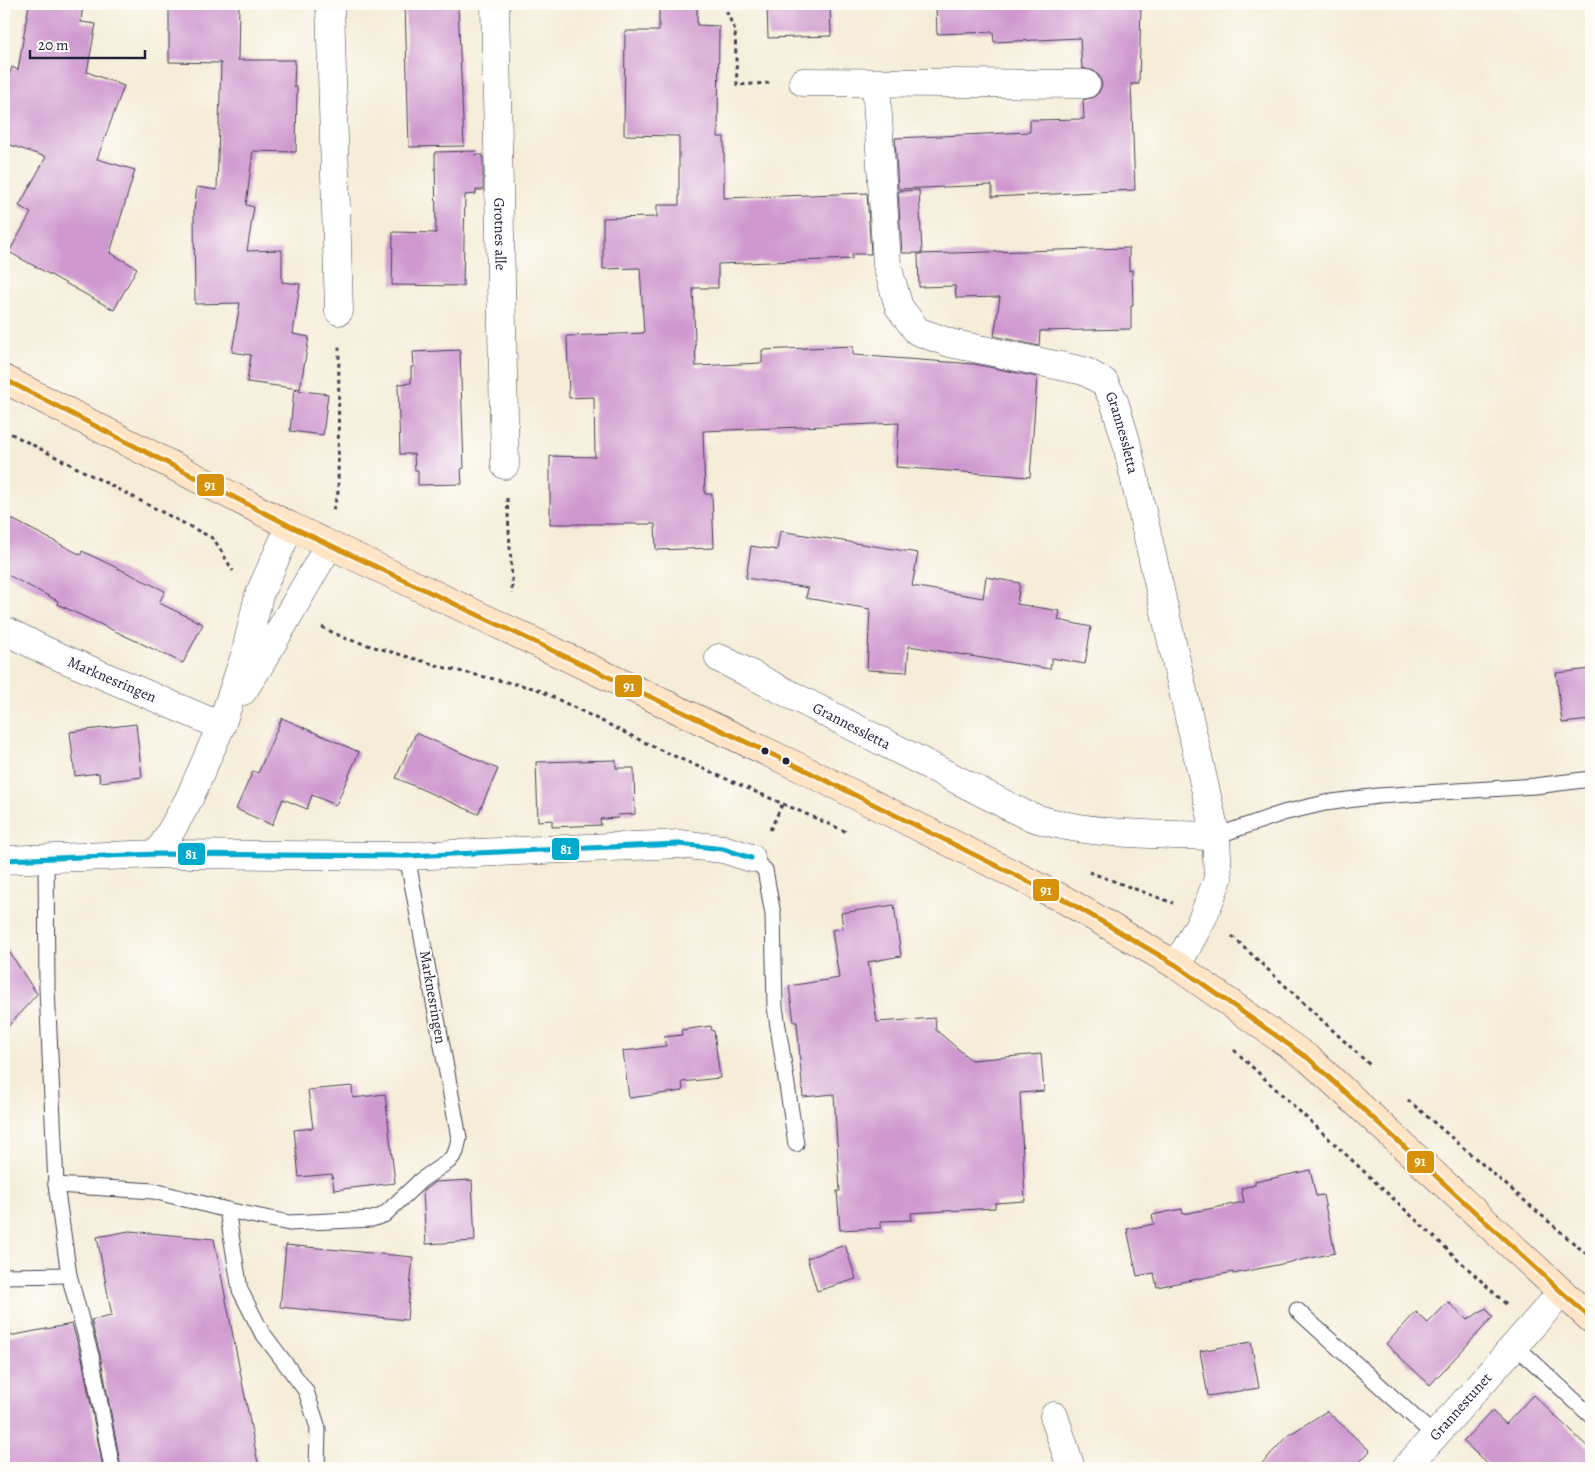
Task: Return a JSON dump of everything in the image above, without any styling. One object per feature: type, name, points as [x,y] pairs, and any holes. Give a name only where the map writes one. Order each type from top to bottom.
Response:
[{"type":"main road","points":[[4,379],[290,526],[803,769],[1065,900],[1176,965],[1309,1059],[1591,1319]]},
{"type":"street","points":[[330,4],[339,311]]},
{"type":"street","name":"Grotnes alle","points":[[495,4],[504,465]]},
{"type":"street","points":[[803,82],[1086,84]]},
{"type":"street","name":"Grannessletta","points":[[876,83],[888,265],[899,307],[917,331],[950,342],[1084,371],[1104,382],[1114,401],[1126,440],[1216,836],[1218,879],[1203,917],[1176,965]]},
{"type":"street","points":[[158,854],[189,799],[220,726],[245,655],[259,595],[290,526]]},
{"type":"street","points":[[220,726],[261,663],[329,545]]},
{"type":"street","name":"Marknesringen","points":[[4,630],[46,651],[220,726]]},
{"type":"street","name":"Grannessletta","points":[[719,658],[1034,818],[1050,824],[1128,833],[1216,836]]},
{"type":"street","points":[[4,860],[158,854],[407,856],[679,844],[723,849],[751,858]]},
{"type":"street","name":"Grannestunet","points":[[1406,1468],[1562,1292]]},
{"type":"street","points":[[1054,1416],[1071,1468]]},
{"type":"lane","points":[[1216,836],[1283,813],[1325,803],[1378,796],[1535,786],[1591,779]]},
{"type":"lane","name":"Marknesringen","points":[[227,1210],[288,1223],[372,1220],[384,1215],[421,1180],[450,1161],[456,1152],[459,1138],[407,856]]},
{"type":"lane","points":[[751,858],[765,870],[773,914],[776,1007],[796,1144]]},
{"type":"lane","points":[[46,859],[46,990],[56,1185],[70,1275],[91,1356],[112,1468]]},
{"type":"lane","points":[[56,1185],[154,1191],[227,1210],[240,1290],[261,1331],[306,1391],[318,1428],[317,1468]]},
{"type":"lane","points":[[4,1276],[70,1275]]},
{"type":"lane","points":[[1297,1310],[1435,1436]]},
{"type":"lane","points":[[1523,1336],[1591,1416]]},
{"type":"path","points":[[723,4],[735,30],[737,85],[803,82]]},
{"type":"path","points":[[332,514],[338,492],[339,311]]},
{"type":"path","points":[[4,430],[214,539],[238,579],[259,595]]},
{"type":"path","points":[[504,465],[512,602]]},
{"type":"path","points":[[290,610],[344,638],[446,668],[537,689],[656,748],[856,836]]},
{"type":"path","points":[[1088,872],[1180,905]]},
{"type":"path","points":[[1230,933],[1373,1068]]},
{"type":"path","points":[[1232,1048],[1523,1336]]},
{"type":"path","points":[[1401,1095],[1591,1258]]},
{"type":"building","points":[[29,4],[83,4],[81,22],[96,24],[87,72],[124,86],[97,159],[135,170],[110,253],[137,268],[114,310],[9,252],[31,213],[19,206],[46,157],[4,143],[4,90],[12,67],[18,70]]},
{"type":"building","points":[[169,4],[239,4],[238,60],[295,60],[294,87],[297,87],[296,152],[253,151],[246,205],[254,207],[247,251],[282,250],[282,282],[300,284],[293,334],[309,337],[300,389],[247,382],[251,355],[232,352],[240,303],[195,304],[194,211],[197,187],[217,190],[221,63],[169,62]]},
{"type":"building","points":[[405,4],[458,4],[464,146],[409,147]]},
{"type":"building","points":[[659,4],[697,4],[697,25],[719,26],[718,137],[724,137],[724,198],[867,193],[871,254],[852,254],[852,259],[718,264],[718,288],[693,288],[696,366],[762,363],[762,350],[853,346],[853,355],[974,364],[1037,377],[1030,477],[896,467],[899,423],[703,431],[705,494],[712,494],[714,548],[656,550],[655,524],[550,524],[550,456],[595,457],[594,397],[569,398],[567,336],[644,333],[640,268],[603,269],[603,218],[657,217],[657,205],[679,205],[679,136],[624,135],[625,31],[659,31]]},
{"type":"building","points":[[767,4],[830,4],[831,36],[768,38]]},
{"type":"building","points":[[936,4],[1141,4],[1139,84],[1131,84],[1135,190],[992,197],[992,185],[898,189],[895,138],[1030,132],[1030,120],[1084,119],[1083,100],[1094,97],[1102,85],[1100,77],[1094,71],[1082,68],[1080,38],[994,42],[993,32],[937,34]]},
{"type":"building","points":[[476,151],[475,155],[483,155],[483,190],[476,190],[476,194],[465,195],[463,286],[392,285],[393,232],[436,233],[435,152]]},
{"type":"building","points":[[919,190],[922,253],[902,253],[898,191]]},
{"type":"building","points":[[1129,248],[1129,271],[1132,270],[1133,306],[1131,306],[1131,329],[1040,331],[1039,346],[994,336],[1000,297],[956,298],[955,286],[919,287],[918,254]]},
{"type":"building","points":[[460,350],[464,468],[461,469],[462,484],[418,485],[418,470],[415,470],[414,454],[400,454],[398,384],[411,383],[411,367],[414,367],[413,352]]},
{"type":"building","points":[[294,390],[328,394],[323,435],[290,431]]},
{"type":"building","points":[[4,515],[81,555],[82,551],[165,591],[159,603],[203,624],[183,663],[57,604],[58,601],[4,573]]},
{"type":"building","points":[[780,531],[918,553],[912,586],[983,598],[986,577],[1020,583],[1017,604],[1060,611],[1058,620],[1091,627],[1085,664],[1052,658],[1050,669],[909,646],[907,672],[867,670],[870,609],[806,598],[808,588],[746,578],[751,546],[777,550]]},
{"type":"building","points":[[1591,669],[1591,720],[1562,723],[1556,673]]},
{"type":"building","points":[[282,718],[359,752],[336,805],[312,795],[307,809],[283,799],[272,825],[236,809],[253,771],[258,773]]},
{"type":"building","points":[[136,724],[142,777],[100,782],[99,773],[75,776],[70,732]]},
{"type":"building","points":[[416,733],[498,769],[478,814],[396,778]]},
{"type":"building","points":[[616,760],[616,768],[634,768],[635,814],[617,815],[618,818],[600,819],[601,825],[552,827],[552,820],[538,821],[536,762]]},
{"type":"building","points":[[894,905],[901,956],[868,962],[877,1022],[935,1018],[936,1030],[971,1060],[1041,1054],[1044,1091],[1020,1093],[1025,1201],[995,1203],[995,1208],[911,1213],[912,1220],[881,1221],[881,1228],[840,1230],[837,1191],[840,1191],[834,1094],[803,1097],[797,1022],[794,1022],[789,986],[839,978],[832,930],[843,928],[841,913]]},
{"type":"building","points":[[4,944],[37,994],[4,1031]]},
{"type":"building","points":[[711,1026],[712,1031],[714,1031],[720,1078],[682,1082],[683,1091],[629,1098],[623,1051],[666,1046],[664,1037],[682,1035],[681,1030]]},
{"type":"building","points":[[352,1086],[353,1098],[385,1094],[395,1183],[334,1190],[332,1174],[299,1177],[294,1130],[313,1128],[308,1090]]},
{"type":"building","points":[[1310,1170],[1316,1196],[1323,1195],[1335,1253],[1157,1287],[1154,1273],[1137,1276],[1127,1229],[1154,1224],[1152,1215],[1182,1209],[1183,1214],[1244,1202],[1241,1188],[1255,1185],[1255,1182]]},
{"type":"building","points":[[472,1180],[475,1241],[426,1244],[423,1191],[435,1182]]},
{"type":"building","points":[[129,1231],[214,1239],[259,1468],[121,1468],[100,1354],[91,1320],[112,1316],[97,1237]]},
{"type":"building","points":[[286,1245],[413,1257],[407,1320],[280,1307]]},
{"type":"building","points":[[845,1245],[856,1279],[817,1291],[807,1258]]},
{"type":"building","points":[[1448,1302],[1467,1320],[1486,1308],[1493,1317],[1430,1385],[1386,1344],[1416,1312],[1428,1323]]},
{"type":"building","points":[[72,1324],[82,1358],[103,1468],[4,1468],[4,1337]]},
{"type":"building","points":[[1251,1342],[1259,1388],[1208,1396],[1200,1351]]},
{"type":"building","points":[[1533,1395],[1591,1450],[1591,1468],[1492,1468],[1463,1441],[1492,1411],[1506,1424]]},
{"type":"building","points":[[1327,1411],[1370,1451],[1354,1468],[1258,1468],[1287,1436]]},
{"type":"transit line","name":"91","points":[[4,379],[290,526],[803,769],[1065,900],[1176,965],[1309,1059],[1591,1319]]},
{"type":"transit line","name":"81","points":[[4,860],[158,854],[407,856],[679,844],[723,849],[751,858]]}]
